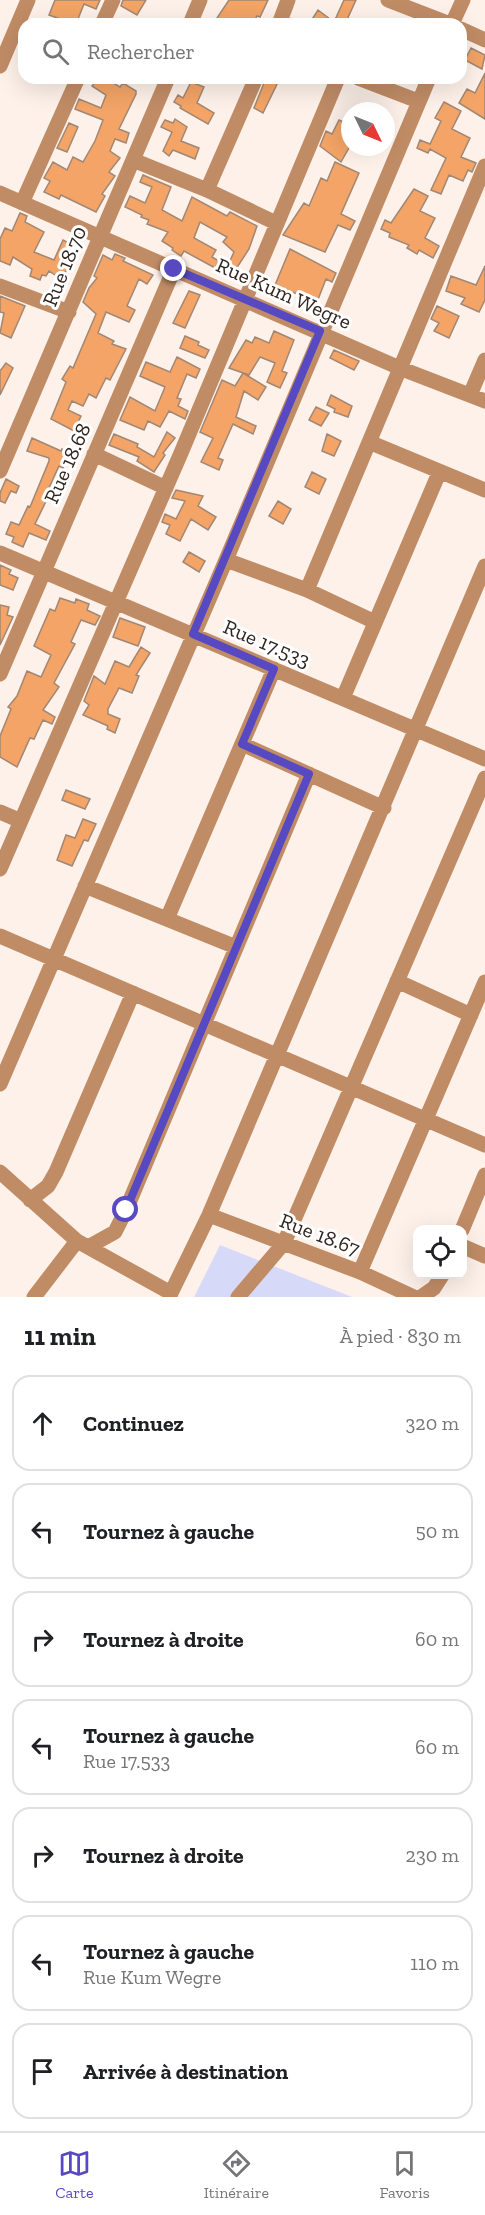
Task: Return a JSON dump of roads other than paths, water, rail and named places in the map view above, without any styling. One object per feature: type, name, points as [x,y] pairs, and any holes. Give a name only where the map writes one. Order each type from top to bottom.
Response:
[{"type":"street","points":[[20,18],[28,0]]},
{"type":"street","points":[[105,18],[113,0]]},
{"type":"street","points":[[192,18],[200,0]]},
{"type":"street","points":[[281,18],[288,0]]},
{"type":"street","points":[[388,0],[435,18]]},
{"type":"street","points":[[454,18],[463,0]]},
{"type":"street","points":[[0,66],[18,24]]},
{"type":"street","points":[[467,32],[485,39]]},
{"type":"street","points":[[22,203],[75,84]]},
{"type":"street","name":"Rue 18.70","points":[[0,471],[69,312],[98,237],[165,84]]},
{"type":"street","points":[[207,190],[253,84]]},
{"type":"street","points":[[0,869],[166,488],[335,84]]},
{"type":"street","points":[[374,84],[418,101]]},
{"type":"street","points":[[0,1084],[226,560],[320,331],[426,84]]},
{"type":"street","points":[[133,160],[207,190],[276,223]]},
{"type":"street","points":[[307,590],[402,369],[485,166]]},
{"type":"street","name":"Rue Kum Wegre","points":[[0,193],[320,331],[402,369],[485,401]]},
{"type":"street","name":"Rue 18.68","points":[[0,674],[174,269]]},
{"type":"street","points":[[0,286],[69,312]]},
{"type":"street","points":[[470,395],[485,360]]},
{"type":"street","points":[[369,442],[439,473],[485,490]]},
{"type":"street","points":[[94,454],[166,488]]},
{"type":"street","points":[[343,698],[439,473]]},
{"type":"street","name":"Rue 17.533","points":[[0,553],[485,759]]},
{"type":"street","points":[[226,560],[307,590],[375,622]]},
{"type":"street","points":[[0,1172],[82,1244],[171,1293],[209,1215],[485,566]]},
{"type":"street","points":[[167,919],[274,669]]},
{"type":"street","points":[[242,744],[384,808]]},
{"type":"street","points":[[34,1297],[82,1244],[110,1236],[120,1222],[309,774]]},
{"type":"street","points":[[238,1297],[284,1243],[485,778]]},
{"type":"street","points":[[0,812],[21,821]]},
{"type":"street","points":[[85,886],[236,947]]},
{"type":"street","points":[[0,936],[485,1145]]},
{"type":"street","points":[[397,981],[471,1015]]},
{"type":"street","points":[[360,1272],[428,1119],[485,982]]},
{"type":"street","points":[[30,1200],[48,1186],[56,1172],[133,993]]},
{"type":"street","points":[[464,1225],[485,1175]]},
{"type":"street","name":"Rue 18.67","points":[[209,1215],[360,1272],[406,1295]]},
{"type":"street","points":[[467,1248],[485,1256]]},
{"type":"street","points":[[421,1297],[434,1288],[440,1279]]}]
